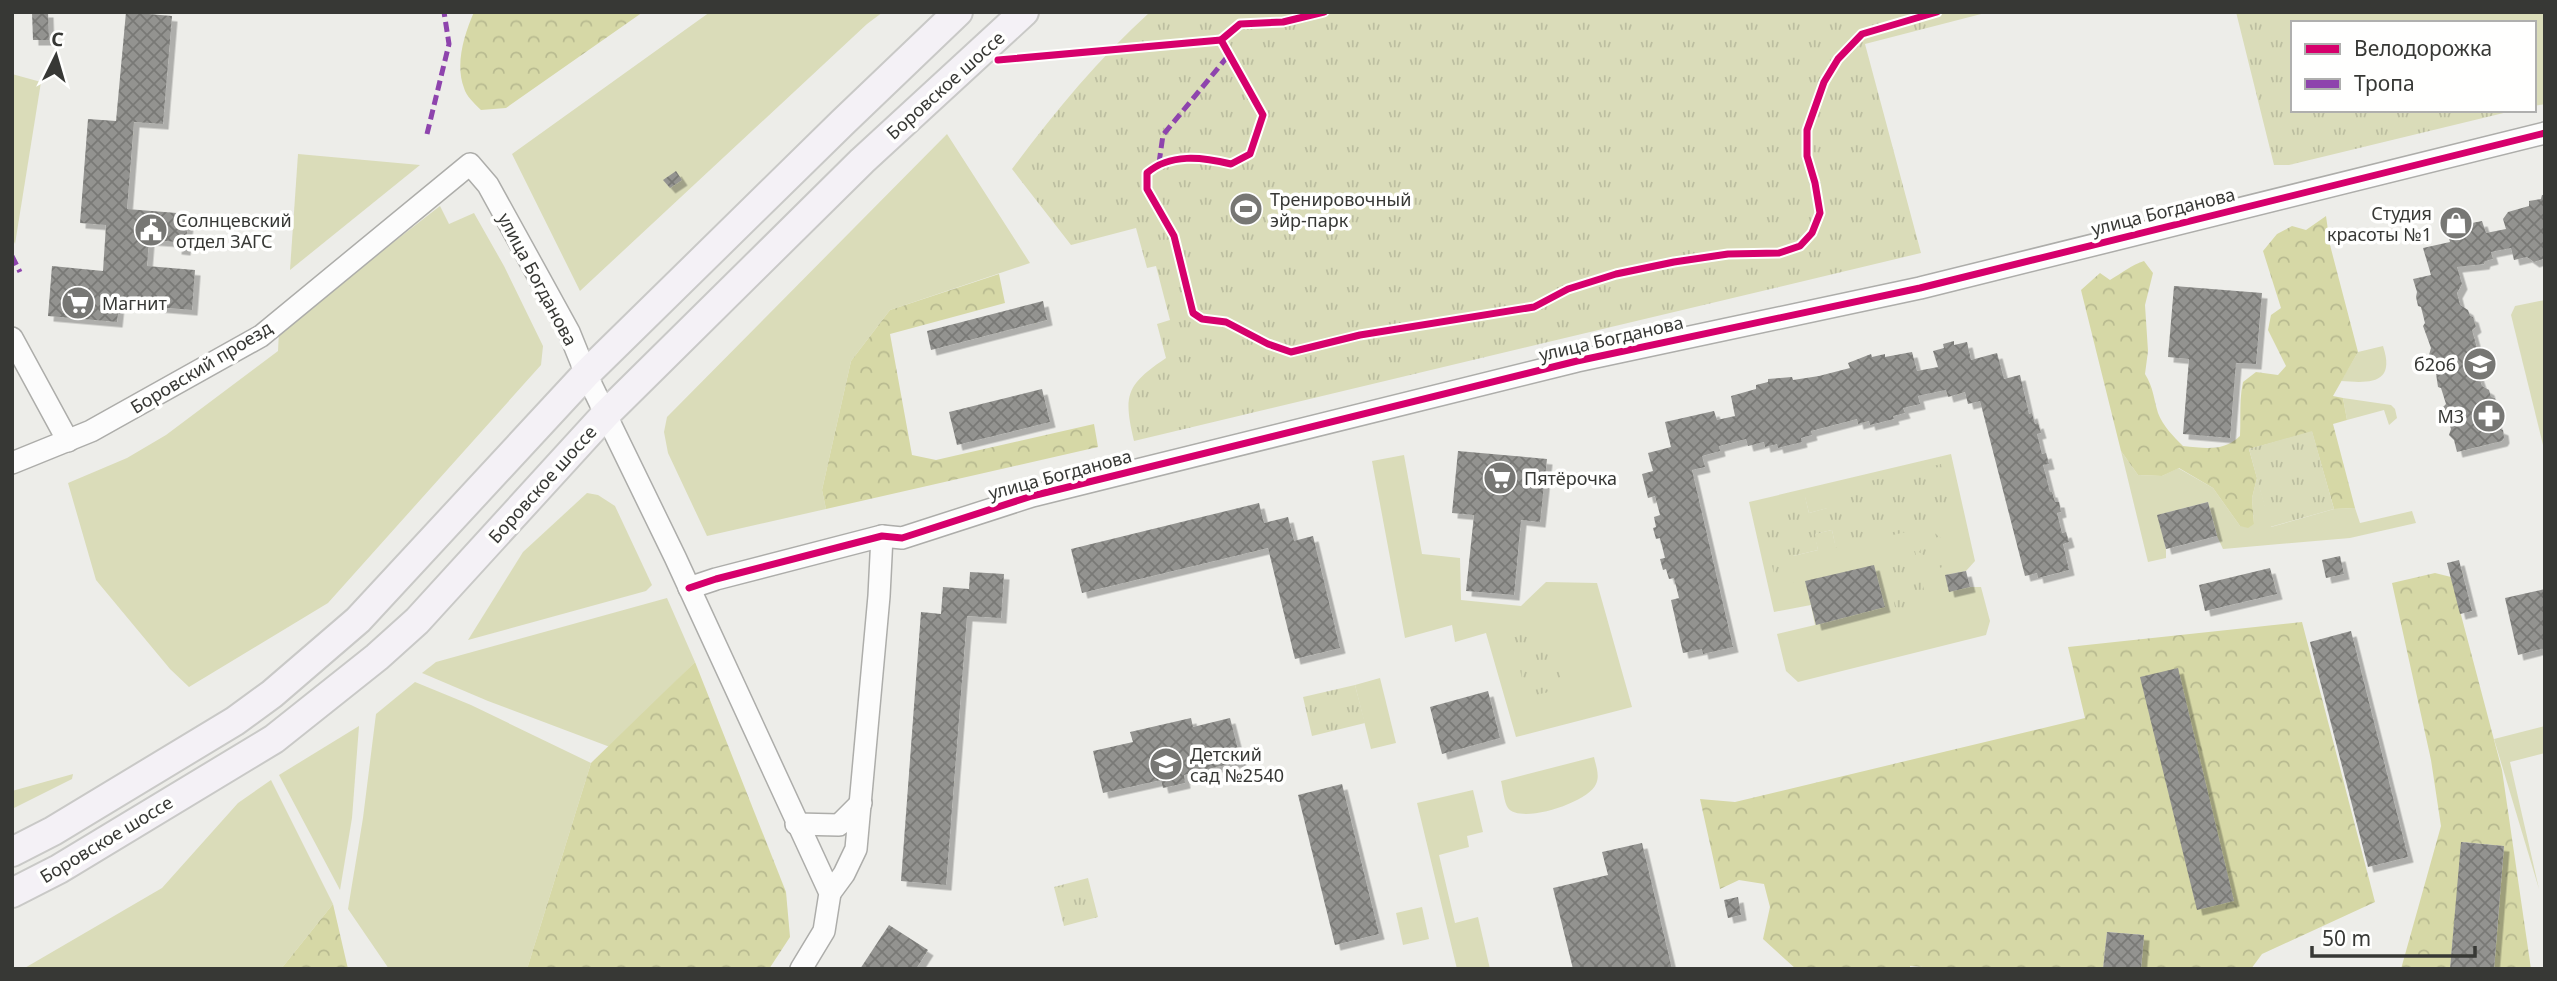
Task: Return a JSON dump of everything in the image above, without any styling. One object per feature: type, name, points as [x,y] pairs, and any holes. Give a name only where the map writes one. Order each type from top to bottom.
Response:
[{"type":"main road","name":"Боровское шоссе","points":[[12,852],[53,831],[217,734],[272,694],[358,620],[586,374],[958,12]]},
{"type":"main road","name":"Боровское шоссе","points":[[12,893],[59,869],[274,739],[313,710],[417,621],[606,414],[862,161],[1024,12]]},
{"type":"street","name":"улица Богданова","points":[[689,588],[882,536],[902,538],[1032,496],[1588,358],[1920,288],[2545,133]]},
{"type":"street","name":"улица Богданова","points":[[471,164],[488,185],[569,332],[586,374],[830,892]]},
{"type":"street","name":"Боровский проезд","points":[[12,463],[91,431],[261,336],[471,164]]},
{"type":"street","points":[[12,338],[68,441]]},
{"type":"street","points":[[800,969],[824,931],[830,892],[844,874],[856,849],[882,536]]},
{"type":"street","points":[[796,824],[839,825],[861,803]]},
{"type":"green space","points":[[474,12],[643,12],[506,108],[481,110],[465,91],[460,69],[464,40]]},
{"type":"green space","points":[[710,12],[883,12],[580,291],[512,154]]},
{"type":"green space","points":[[1150,12],[1989,12],[1865,44],[1921,253],[1134,441],[1129,412],[1131,392],[1143,376],[1166,358],[1157,324],[1170,320],[1156,266],[1147,268],[1136,228],[1071,245],[1012,169],[1077,87]]},
{"type":"green space","points":[[2236,12],[2545,12],[2545,104],[2536,106],[2536,21],[2291,21],[2291,112],[2508,112],[2289,165],[2274,165]]},
{"type":"green space","points":[[12,74],[41,82],[15,244],[12,236]]},
{"type":"green space","points":[[947,134],[1030,263],[890,310],[851,361],[822,490],[826,509],[707,536],[668,453],[664,432],[667,417]]},
{"type":"green space","points":[[298,154],[420,165],[290,270]]},
{"type":"green space","points":[[440,206],[449,224],[474,213],[504,266],[543,346],[541,365],[328,603],[189,687],[170,669],[96,580],[68,483],[127,458],[166,435],[278,351],[279,331]]},
{"type":"green space","points":[[2326,216],[2330,245],[2358,352],[2333,396],[2343,398],[2347,420],[2333,424],[2355,508],[2334,509],[2312,432],[2249,449],[2257,478],[2252,498],[2254,524],[2248,528],[2240,526],[2213,488],[2179,468],[2162,476],[2138,475],[2121,451],[2081,290],[2100,273],[2110,280],[2144,261],[2153,273],[2145,305],[2148,351],[2145,374],[2158,413],[2165,427],[2183,446],[2206,448],[2227,445],[2240,436],[2243,382],[2256,372],[2278,375],[2286,366],[2268,330],[2271,315],[2281,308],[2263,251],[2277,234],[2292,226],[2306,230]]},
{"type":"green space","points":[[999,274],[1005,303],[890,334],[912,455],[936,460],[1094,424],[1098,447],[826,509],[822,490],[851,361],[890,310]]},
{"type":"green space","points":[[2545,300],[2545,453],[2511,315],[2515,306]]},
{"type":"green space","points":[[2383,346],[2386,368],[2383,375],[2370,381],[2341,381],[2358,352]]},
{"type":"green space","points":[[2343,398],[2391,405],[2397,418],[2389,425],[2384,410],[2347,420]]},
{"type":"green space","points":[[2312,431],[2334,509],[2270,527],[2249,449]]},
{"type":"green space","points":[[2121,451],[2138,475],[2162,476],[2178,468],[2213,488],[2240,526],[2254,524],[2252,498],[2257,478],[2271,527],[2334,509],[2355,508],[2360,523],[2412,511],[2416,523],[2350,538],[2223,549],[2208,502],[2158,515],[2166,558],[2148,562]]},
{"type":"green space","points":[[1951,454],[1975,561],[1966,571],[1946,575],[1970,587],[1981,587],[1990,621],[1986,635],[1798,682],[1786,671],[1777,634],[1815,625],[1811,605],[1774,612],[1749,502]],"holes":[[[1825,491],[1836,548],[1832,530],[1814,534],[1818,550],[1793,556],[1805,497],[1809,513],[1828,508]]]},
{"type":"green space","points":[[1404,455],[1422,554],[1460,558],[1461,600],[1521,606],[1546,582],[1597,583],[1632,707],[1516,737],[1486,633],[1455,642],[1452,625],[1405,638],[1372,461]]},
{"type":"green space","points":[[1941,464],[1954,521],[1836,548],[1832,530],[1815,534],[1818,550],[1793,556],[1799,581],[1777,586],[1758,508],[1805,496],[1809,513],[1827,508],[1824,492]]},
{"type":"green space","points":[[587,493],[598,495],[615,506],[652,585],[646,591],[468,640],[523,552]]},
{"type":"green space","points":[[1933,532],[1955,548],[1941,568],[1919,552]]},
{"type":"green space","points":[[1915,551],[1927,603],[1896,611],[1883,558]]},
{"type":"green space","points":[[2435,573],[2451,577],[2502,770],[2531,969],[2494,969],[2504,846],[2462,842],[2450,969],[2401,969],[2441,826],[2431,760],[2392,583]]},
{"type":"green space","points":[[667,598],[695,662],[610,747],[422,673],[436,662]]},
{"type":"green space","points":[[2302,622],[2375,902],[2262,954],[2251,969],[2141,969],[2144,935],[2107,932],[2103,969],[1949,969],[1910,966],[1910,969],[1796,969],[1763,939],[1770,907],[1764,884],[1739,880],[1720,889],[1700,799],[1735,802],[2085,718],[2068,647]]},
{"type":"green space","points":[[1548,625],[1563,689],[1526,697],[1512,633]]},
{"type":"green space","points":[[695,662],[786,892],[790,937],[769,969],[527,969],[591,763]]},
{"type":"green space","points":[[1380,678],[1396,743],[1371,749],[1355,685]]},
{"type":"green space","points":[[415,682],[471,705],[591,763],[527,969],[389,969],[348,909],[376,714]]},
{"type":"green space","points":[[1355,685],[1365,723],[1312,736],[1303,697]]},
{"type":"green space","points":[[359,726],[352,818],[340,890],[279,775]]},
{"type":"green space","points":[[2545,726],[2545,753],[2510,762],[2539,889],[2494,739]]},
{"type":"green space","points":[[1594,757],[1597,781],[1591,791],[1581,798],[1540,813],[1515,813],[1508,808],[1501,781]]},
{"type":"green space","points":[[73,774],[72,779],[12,809],[12,791]]},
{"type":"green space","points":[[271,780],[333,904],[281,969],[23,969],[162,888],[238,803]]},
{"type":"green space","points":[[1473,790],[1483,832],[1467,836],[1469,847],[1439,855],[1455,923],[1478,917],[1490,969],[1457,969],[1417,803]]},
{"type":"green space","points":[[1088,878],[1098,917],[1064,926],[1054,887]]},
{"type":"green space","points":[[333,904],[348,969],[281,969]]},
{"type":"green space","points":[[1422,907],[1429,939],[1403,945],[1396,913]]},
{"type":"building","points":[[32,12],[48,12],[49,40],[33,40]]},
{"type":"building","points":[[126,12],[172,16],[163,124],[134,122],[127,209],[189,214],[185,250],[176,249],[177,242],[149,240],[147,266],[195,270],[192,310],[119,304],[117,322],[48,316],[52,266],[103,271],[106,225],[80,223],[88,119],[116,121]]},
{"type":"building","points":[[676,171],[682,180],[670,188],[663,180]]},
{"type":"building","points":[[2542,195],[2545,195],[2545,262],[2543,259],[2534,262],[2527,257],[2514,260],[2511,248],[2491,252],[2493,259],[2485,261],[2484,264],[2457,267],[2462,284],[2457,293],[2460,305],[2473,317],[2476,327],[2472,330],[2477,348],[2481,349],[2484,357],[2481,360],[2483,367],[2478,374],[2482,386],[2495,398],[2497,406],[2493,410],[2504,438],[2502,441],[2457,452],[2454,440],[2449,435],[2451,429],[2443,407],[2446,404],[2441,388],[2438,387],[2434,360],[2429,355],[2431,348],[2423,326],[2425,323],[2421,307],[2418,306],[2413,279],[2431,275],[2423,248],[2450,242],[2445,221],[2463,217],[2472,223],[2482,221],[2486,233],[2506,229],[2503,219],[2508,212],[2529,206],[2529,201],[2541,199]]},
{"type":"building","points":[[2174,286],[2262,293],[2256,364],[2236,363],[2230,438],[2183,434],[2189,359],[2168,357]]},
{"type":"building","points":[[1043,301],[1047,320],[931,350],[927,331]]},
{"type":"building","points":[[1954,341],[1954,345],[1967,342],[1971,360],[1997,353],[2004,379],[2020,375],[2029,414],[2032,413],[2041,433],[2037,434],[2042,454],[2046,453],[2049,464],[2043,465],[2050,492],[2055,502],[2059,502],[2061,512],[2057,513],[2062,533],[2066,532],[2069,542],[2063,544],[2069,570],[2038,578],[2037,573],[2025,576],[1980,401],[1968,404],[1965,392],[1948,397],[1946,390],[1931,393],[1918,396],[1920,404],[1903,408],[1905,413],[1893,416],[1894,419],[1870,425],[1869,421],[1858,424],[1857,419],[1811,431],[1812,435],[1801,438],[1802,442],[1778,448],[1777,444],[1765,447],[1764,442],[1748,446],[1746,439],[1719,446],[1720,451],[1702,456],[1705,467],[1692,470],[1733,647],[1703,654],[1702,649],[1683,653],[1671,600],[1679,598],[1674,578],[1669,579],[1666,569],[1663,570],[1660,559],[1665,558],[1660,538],[1656,539],[1653,528],[1656,527],[1654,517],[1660,515],[1655,496],[1648,498],[1642,474],[1653,471],[1648,453],[1671,447],[1665,422],[1714,411],[1717,420],[1735,416],[1731,396],[1756,389],[1756,385],[1768,382],[1768,379],[1792,377],[1793,380],[1819,376],[1850,368],[1848,363],[1871,354],[1872,357],[1885,354],[1885,357],[1912,352],[1917,371],[1938,367],[1933,351]]},
{"type":"building","points":[[1042,389],[1050,422],[957,445],[949,412]]},
{"type":"building","points":[[1458,451],[1547,459],[1540,522],[1521,520],[1514,595],[1466,591],[1474,515],[1452,513]]},
{"type":"building","points":[[2208,502],[2217,536],[2166,549],[2157,515]]},
{"type":"building","points":[[1259,503],[1264,523],[1288,517],[1294,541],[1313,536],[1340,648],[1295,659],[1268,548],[1082,593],[1071,549]]},
{"type":"building","points":[[2340,556],[2344,574],[2326,578],[2322,560]]},
{"type":"building","points":[[2459,560],[2472,611],[2460,614],[2447,563]]},
{"type":"building","points":[[1874,565],[1885,607],[1816,625],[1805,581]]},
{"type":"building","points":[[2270,568],[2277,594],[2205,611],[2199,585]]},
{"type":"building","points":[[1966,571],[1970,587],[1949,592],[1945,575]]},
{"type":"building","points":[[970,572],[1004,574],[1001,618],[967,616],[946,885],[901,881],[921,612],[941,614],[943,587],[969,589]]},
{"type":"building","points":[[2545,589],[2545,648],[2518,655],[2505,598]]},
{"type":"building","points":[[2351,631],[2408,857],[2368,867],[2310,642]]},
{"type":"building","points":[[2178,668],[2234,901],[2197,910],[2140,677]]},
{"type":"building","points":[[1488,691],[1500,738],[1442,754],[1430,707]]},
{"type":"building","points":[[1191,718],[1193,727],[1230,718],[1241,761],[1184,775],[1185,783],[1163,788],[1161,780],[1103,793],[1093,751],[1133,742],[1130,732]]},
{"type":"building","points":[[1342,784],[1379,934],[1335,945],[1298,795]]},
{"type":"building","points":[[2461,842],[2504,846],[2494,969],[2450,969]]},
{"type":"building","points":[[1642,843],[1672,969],[1573,969],[1553,888],[1608,875],[1602,852]]},
{"type":"building","points":[[1738,897],[1741,915],[1728,918],[1724,900]]},
{"type":"building","points":[[889,925],[928,950],[916,969],[860,969]]},
{"type":"building","points":[[2107,932],[2144,935],[2141,969],[2103,969]]},
{"type":"marked path","points":[[427,134],[449,44],[444,12]]},
{"type":"marked path","points":[[1159,163],[1163,135],[1228,56]]},
{"type":"marked path","points":[[12,256],[20,272]]},
{"type":"cycle path","points":[[1324,12],[1283,22],[1240,24],[1221,40],[1263,115],[1250,154],[1231,164],[1198,158],[1176,160],[1166,162],[1147,173],[1147,189],[1174,236],[1193,313],[1202,319],[1226,322],[1268,344],[1291,352],[1360,335],[1534,307],[1568,289],[1616,274],[1728,254],[1779,253],[1800,246],[1812,233],[1820,213],[1807,156],[1807,130],[1824,82],[1838,59],[1862,34],[1937,12]]},
{"type":"cycle path","points":[[998,60],[1221,40]]},
{"type":"cycle path","points":[[689,588],[882,536],[902,538],[1032,496],[1577,361],[1920,288],[2545,133]]},
{"type":"place","name":"Тренировочный эйр-парк","points":[[1246,209]]},
{"type":"place","name":"Студия красоты №1","points":[[2456,223]]},
{"type":"place","name":"Солнцевский отдел ЗАГС","points":[[151,230]]},
{"type":"place","name":"Магнит","points":[[78,303]]},
{"type":"place","name":"б2о6","points":[[2480,364]]},
{"type":"place","name":"М3","points":[[2489,416]]},
{"type":"place","name":"Пятёрочка","points":[[1500,478]]},
{"type":"place","name":"Детский сад №2540","points":[[1166,764]]}]
